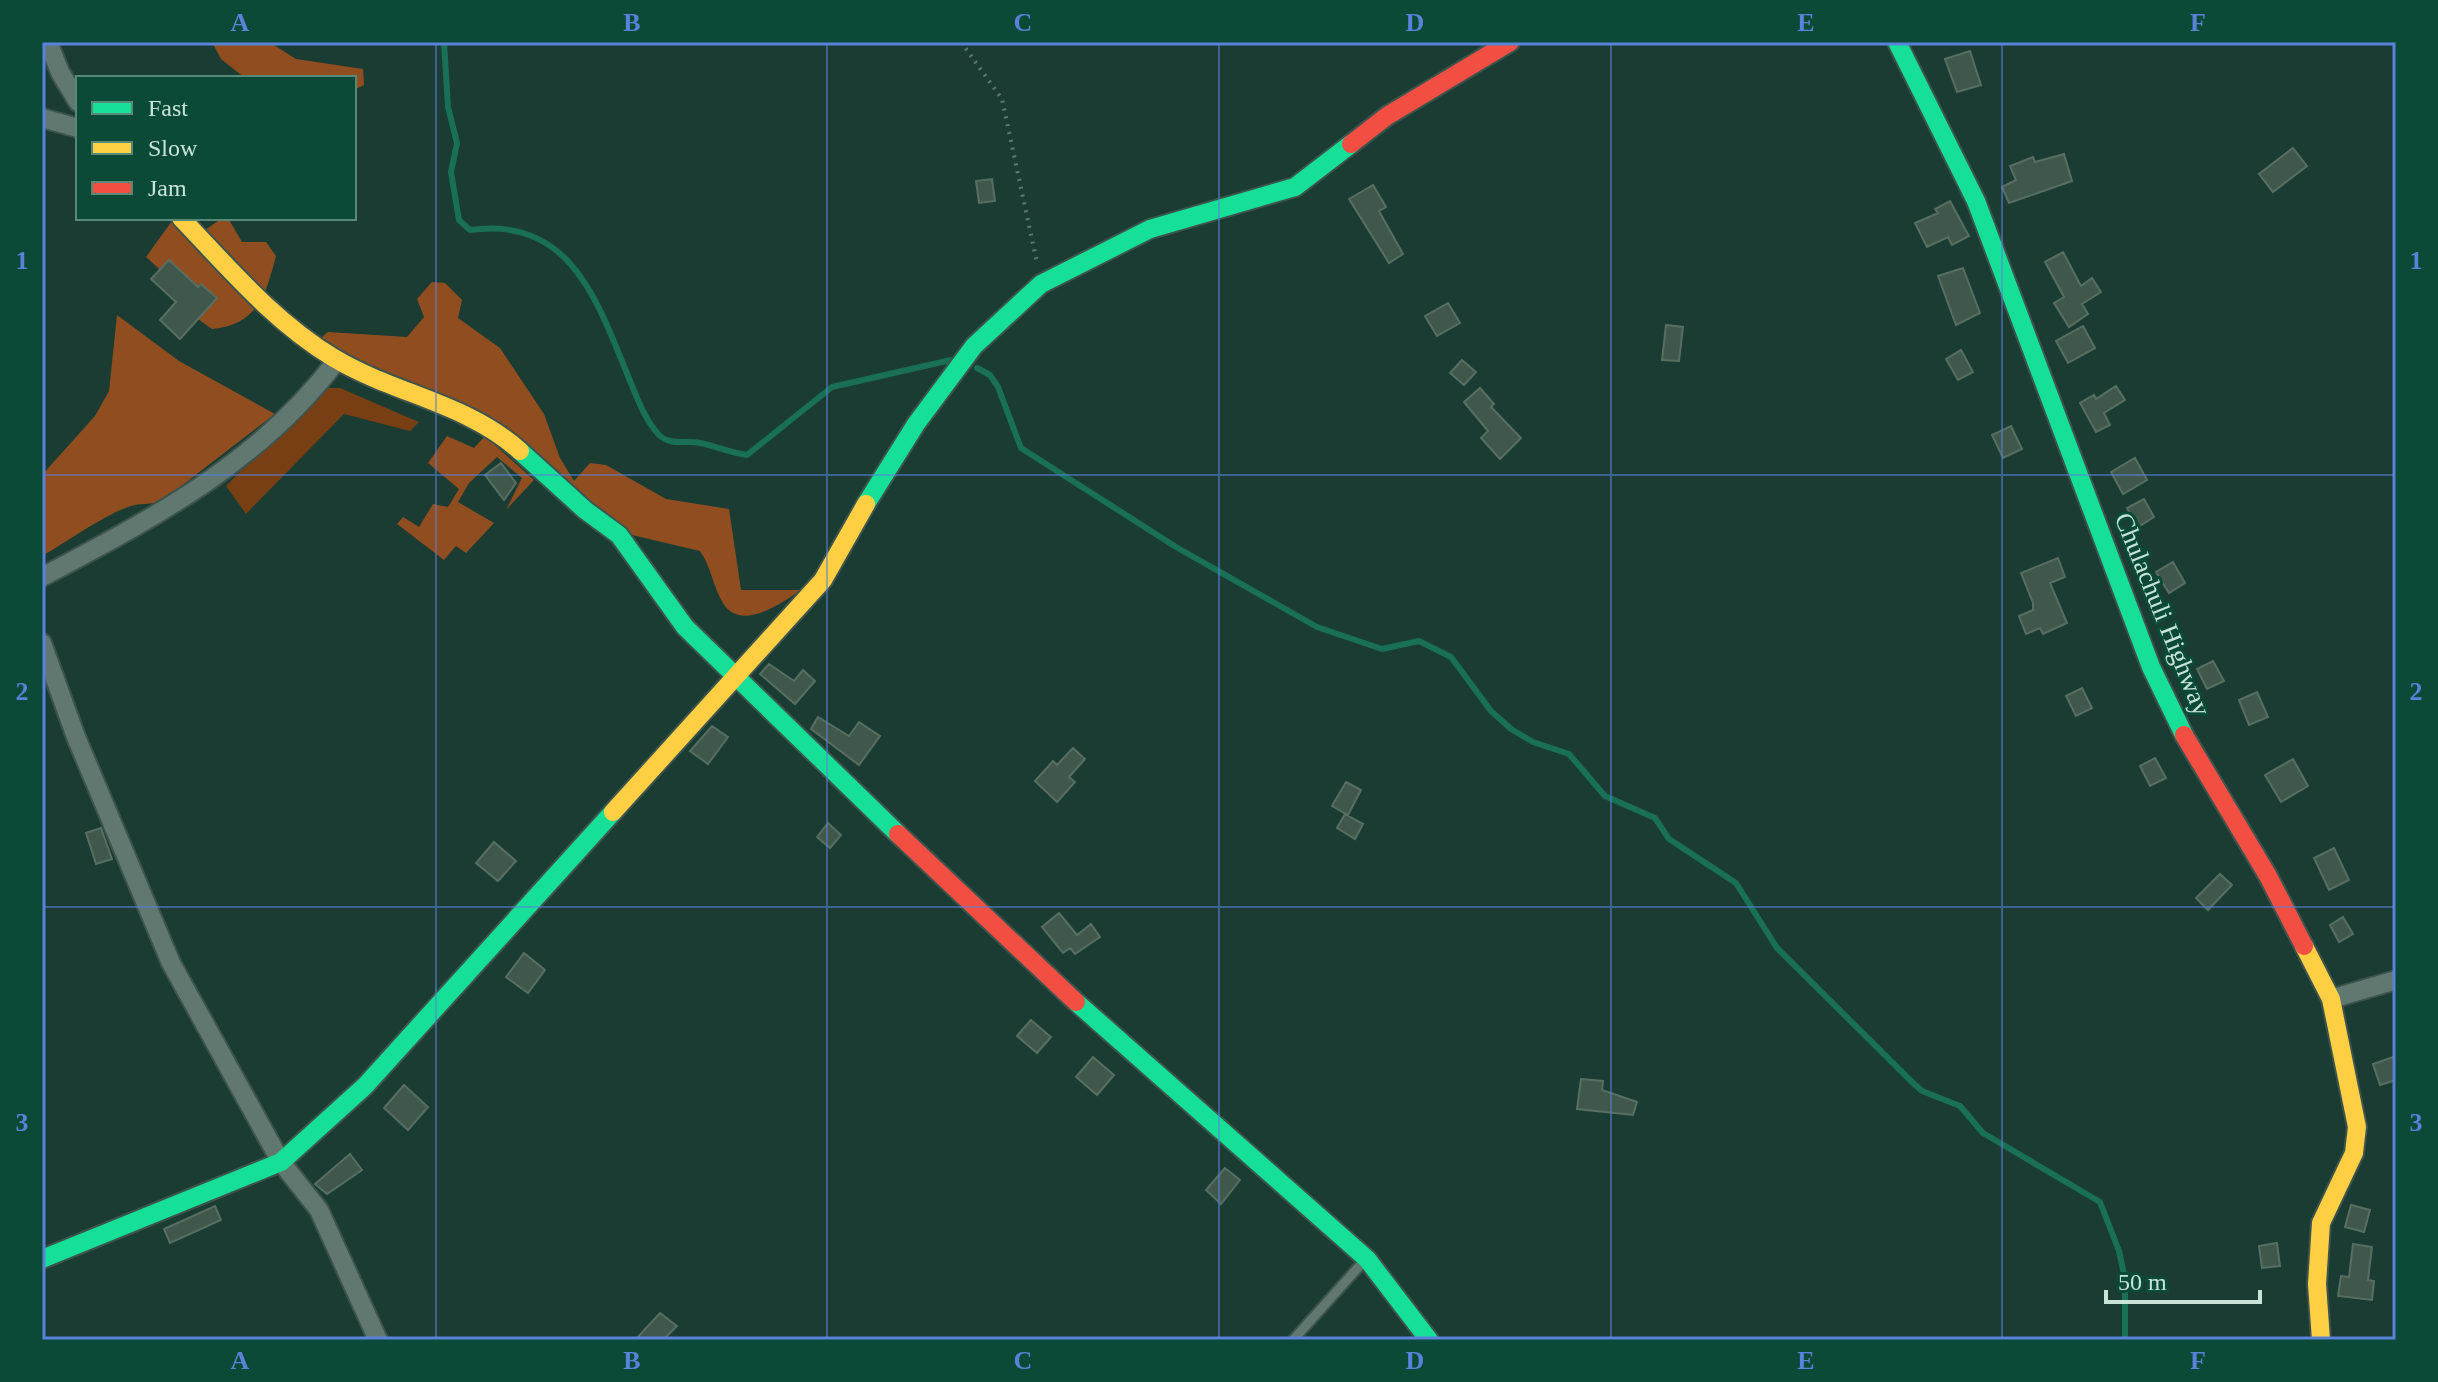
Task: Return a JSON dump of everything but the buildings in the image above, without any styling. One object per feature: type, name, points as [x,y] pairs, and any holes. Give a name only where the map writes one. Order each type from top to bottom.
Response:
[{"type":"street","points":[[48,42],[60,72],[76,99]]},
{"type":"street","points":[[42,1259],[281,1162],[355,1095],[404,1045],[823,580],[884,472],[974,346],[1041,284],[1150,229],[1295,187],[1387,116],[1510,42]]},
{"type":"street","name":"Chulachuli Highway","points":[[1897,42],[1976,201],[2151,667],[2182,732],[2268,876],[2331,999],[2357,1127],[2354,1153],[2321,1223],[2317,1284],[2321,1340]]},
{"type":"street","points":[[42,118],[76,127]]},
{"type":"street","points":[[183,220],[283,324],[337,360],[463,412],[516,447],[585,510],[619,535],[685,627],[735,679],[1076,1002],[1367,1259],[1429,1340]]},
{"type":"street","points":[[42,577],[178,504],[215,479],[319,385],[337,360]]},
{"type":"street","points":[[42,643],[76,737],[171,963],[281,1162],[319,1210],[378,1340]]},
{"type":"street","points":[[2331,999],[2396,980]]},
{"type":"lane","points":[[1293,1340],[1367,1259]]},
{"type":"path","points":[[961,42],[1002,99],[1041,284]]},
{"type":"shaded area","points":[[212,42],[269,42],[296,59],[363,69],[364,85],[356,89],[356,76],[242,76],[221,59]]},
{"type":"shaded area","points":[[219,220],[229,220],[242,242],[266,242],[276,256],[258,305],[240,321],[212,329],[198,319],[201,307],[146,257],[172,221],[194,238]]},
{"type":"shaded area","points":[[432,282],[445,283],[462,300],[458,318],[500,348],[544,414],[560,458],[574,481],[590,463],[606,465],[666,499],[729,509],[741,590],[801,590],[762,612],[740,615],[731,612],[723,603],[700,551],[632,535],[562,480],[316,342],[328,332],[407,337],[424,317],[417,299]]},
{"type":"shaded area","points":[[117,315],[179,361],[275,414],[171,496],[155,503],[121,510],[42,556],[42,475],[95,416],[109,391]]},
{"type":"shaded area","points":[[340,388],[419,422],[410,431],[344,414],[246,514],[226,486],[319,391]]},
{"type":"shaded area","points":[[447,436],[474,448],[485,436],[534,480],[506,510],[522,478],[497,457],[469,483],[458,502],[494,523],[466,553],[456,546],[444,560],[397,524],[403,517],[419,527],[433,504],[448,507],[459,489],[428,463]]},
{"type":"waterway","points":[[444,42],[448,107],[457,143],[451,172],[459,220],[470,230],[504,229],[533,236],[556,250],[575,269],[604,319],[637,399],[654,429],[663,438],[673,442],[700,443],[747,455],[832,387],[951,360]]},
{"type":"waterway","points":[[977,368],[990,375],[998,387],[1021,448],[1176,547],[1317,627],[1382,649],[1419,641],[1451,657],[1491,711],[1511,729],[1533,742],[1569,754],[1605,796],[1655,818],[1669,839],[1736,883],[1777,948],[1922,1091],[1960,1106],[1983,1133],[2100,1202],[2119,1251],[2125,1279],[2125,1340]]},
{"type":"traffic: fast","points":[[1897,42],[1976,201],[2151,667],[2184,735]]},
{"type":"traffic: fast","points":[[866,504],[916,424],[974,346],[1041,284],[1150,229],[1295,187],[1351,144]]},
{"type":"traffic: fast","points":[[520,451],[585,510],[619,535],[685,627],[898,834]]},
{"type":"traffic: fast","points":[[42,1259],[281,1162],[365,1086],[613,812]]},
{"type":"traffic: fast","points":[[1076,1002],[1367,1259],[1429,1340]]},
{"type":"traffic: slow","points":[[183,220],[253,293],[312,344],[357,370],[477,421],[520,451]]},
{"type":"traffic: slow","points":[[613,812],[823,580],[866,504]]},
{"type":"traffic: slow","points":[[2304,946],[2331,999],[2357,1127],[2354,1153],[2321,1223],[2317,1284],[2321,1340]]},
{"type":"traffic: jam","points":[[1351,144],[1387,116],[1510,42]]},
{"type":"traffic: jam","points":[[2184,735],[2268,876],[2304,946]]},
{"type":"traffic: jam","points":[[898,834],[1076,1002]]}]
